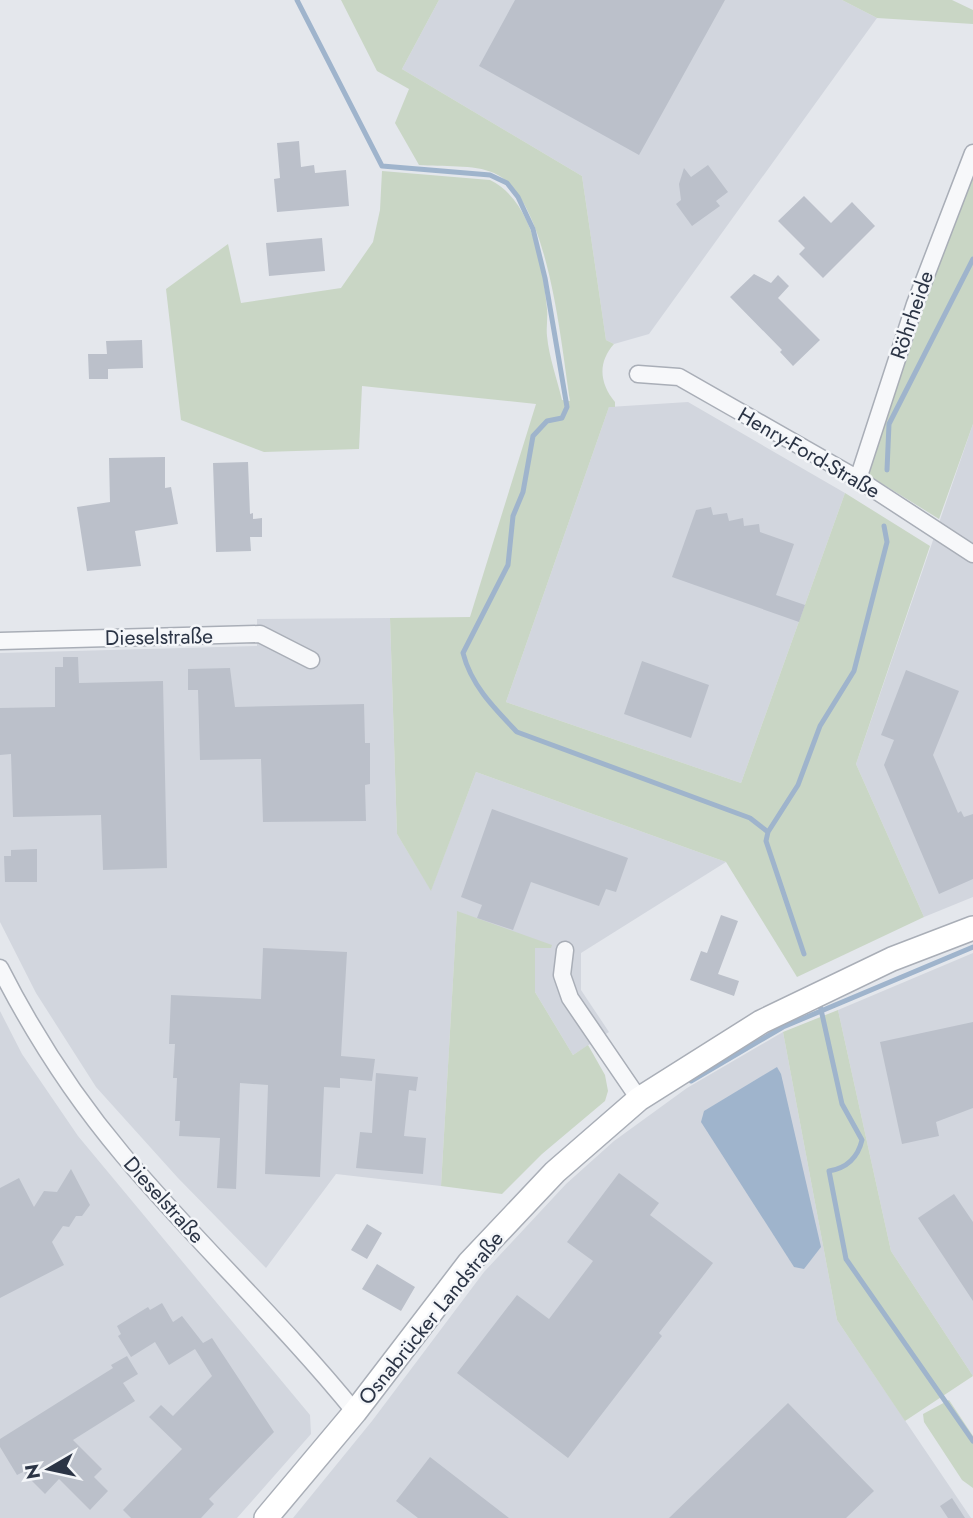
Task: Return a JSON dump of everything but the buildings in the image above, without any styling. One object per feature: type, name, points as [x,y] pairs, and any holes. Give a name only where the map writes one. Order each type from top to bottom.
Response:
[{"type":"street","name":"Röhrheide","points":[[858,479],[915,304],[973,153]]},
{"type":"street","name":"Henry-Ford-Straße","points":[[638,374],[679,377],[858,479],[973,554]]},
{"type":"street","name":"Dieselstraße","points":[[0,640],[260,634],[311,660]]},
{"type":"street","name":"Osnabrücker Landstraße","points":[[266,1518],[355,1412],[469,1263],[555,1172],[639,1099],[761,1022],[892,959],[973,928]]},
{"type":"street","points":[[565,950],[562,975],[570,998],[639,1099]]},
{"type":"street","name":"Dieselstraße","points":[[0,968],[17,1002],[78,1097],[123,1155],[355,1412]]},
{"type":"shaded area","points":[[439,0],[842,0],[877,18],[649,334],[614,344],[606,340],[582,176],[402,69]]},
{"type":"shaded area","points":[[688,402],[845,493],[741,783],[506,702],[609,407]]},
{"type":"shaded area","points":[[973,424],[973,897],[924,917],[856,764]]},
{"type":"shaded area","points":[[390,618],[397,834],[431,890],[476,772],[726,862],[581,953],[581,990],[609,1032],[573,1055],[535,992],[535,947],[550,948],[457,912],[441,1186],[336,1174],[266,1268],[178,1178],[96,1087],[36,993],[0,922],[0,653],[257,646],[257,619]]},
{"type":"shaded area","points":[[973,953],[973,1376],[891,1251],[838,1010]]},
{"type":"shaded area","points":[[0,1011],[22,1054],[78,1136],[310,1415],[311,1434],[237,1518],[0,1518]]},
{"type":"shaded area","points":[[783,1032],[837,1320],[971,1518],[293,1518],[372,1421],[484,1272],[566,1184],[614,1141],[687,1088]]},
{"type":"green space","points":[[341,0],[439,0],[402,69],[582,176],[606,340],[614,344],[605,359],[603,373],[606,388],[615,402],[615,407],[609,407],[506,702],[741,783],[845,493],[930,546],[856,764],[924,917],[797,977],[726,862],[476,772],[431,891],[397,834],[390,618],[470,617],[536,404],[362,386],[359,449],[264,452],[181,420],[166,289],[228,244],[241,303],[341,288],[373,242],[380,210],[382,171],[490,180],[516,203],[533,236],[545,292],[549,352],[562,400],[570,401],[549,275],[528,211],[513,187],[494,173],[468,167],[419,165],[395,123],[409,89],[377,71]]},
{"type":"green space","points":[[842,0],[952,0],[973,10],[973,24],[877,18]]},
{"type":"green space","points":[[973,169],[973,424],[939,519],[865,473]]},
{"type":"green space","points":[[457,911],[552,945],[551,948],[535,948],[535,992],[573,1055],[588,1045],[605,1075],[608,1091],[605,1101],[542,1154],[502,1194],[441,1186]]},
{"type":"green space","points":[[838,1010],[891,1251],[973,1376],[905,1421],[837,1320],[783,1032]]},
{"type":"green space","points":[[949,1400],[973,1436],[973,1488],[962,1480],[924,1422],[923,1414]]},
{"type":"water","points":[[777,1067],[781,1074],[821,1247],[804,1269],[794,1267],[701,1122],[704,1111]]},
{"type":"waterway","points":[[297,0],[382,166],[490,175],[507,183],[518,197],[533,229],[545,278],[567,407],[562,418],[547,421],[533,436],[523,492],[513,516],[508,565],[463,653],[478,686],[517,732],[750,818],[768,832]]},
{"type":"waterway","points":[[887,470],[889,424],[973,259]]},
{"type":"waterway","points":[[804,954],[766,841],[768,832],[798,785],[820,726],[854,671],[887,542],[884,526]]},
{"type":"waterway","points":[[691,1081],[783,1027],[973,947]]},
{"type":"waterway","points":[[820,1005],[842,1104],[862,1140],[851,1161],[829,1171],[846,1259],[973,1441]]}]
